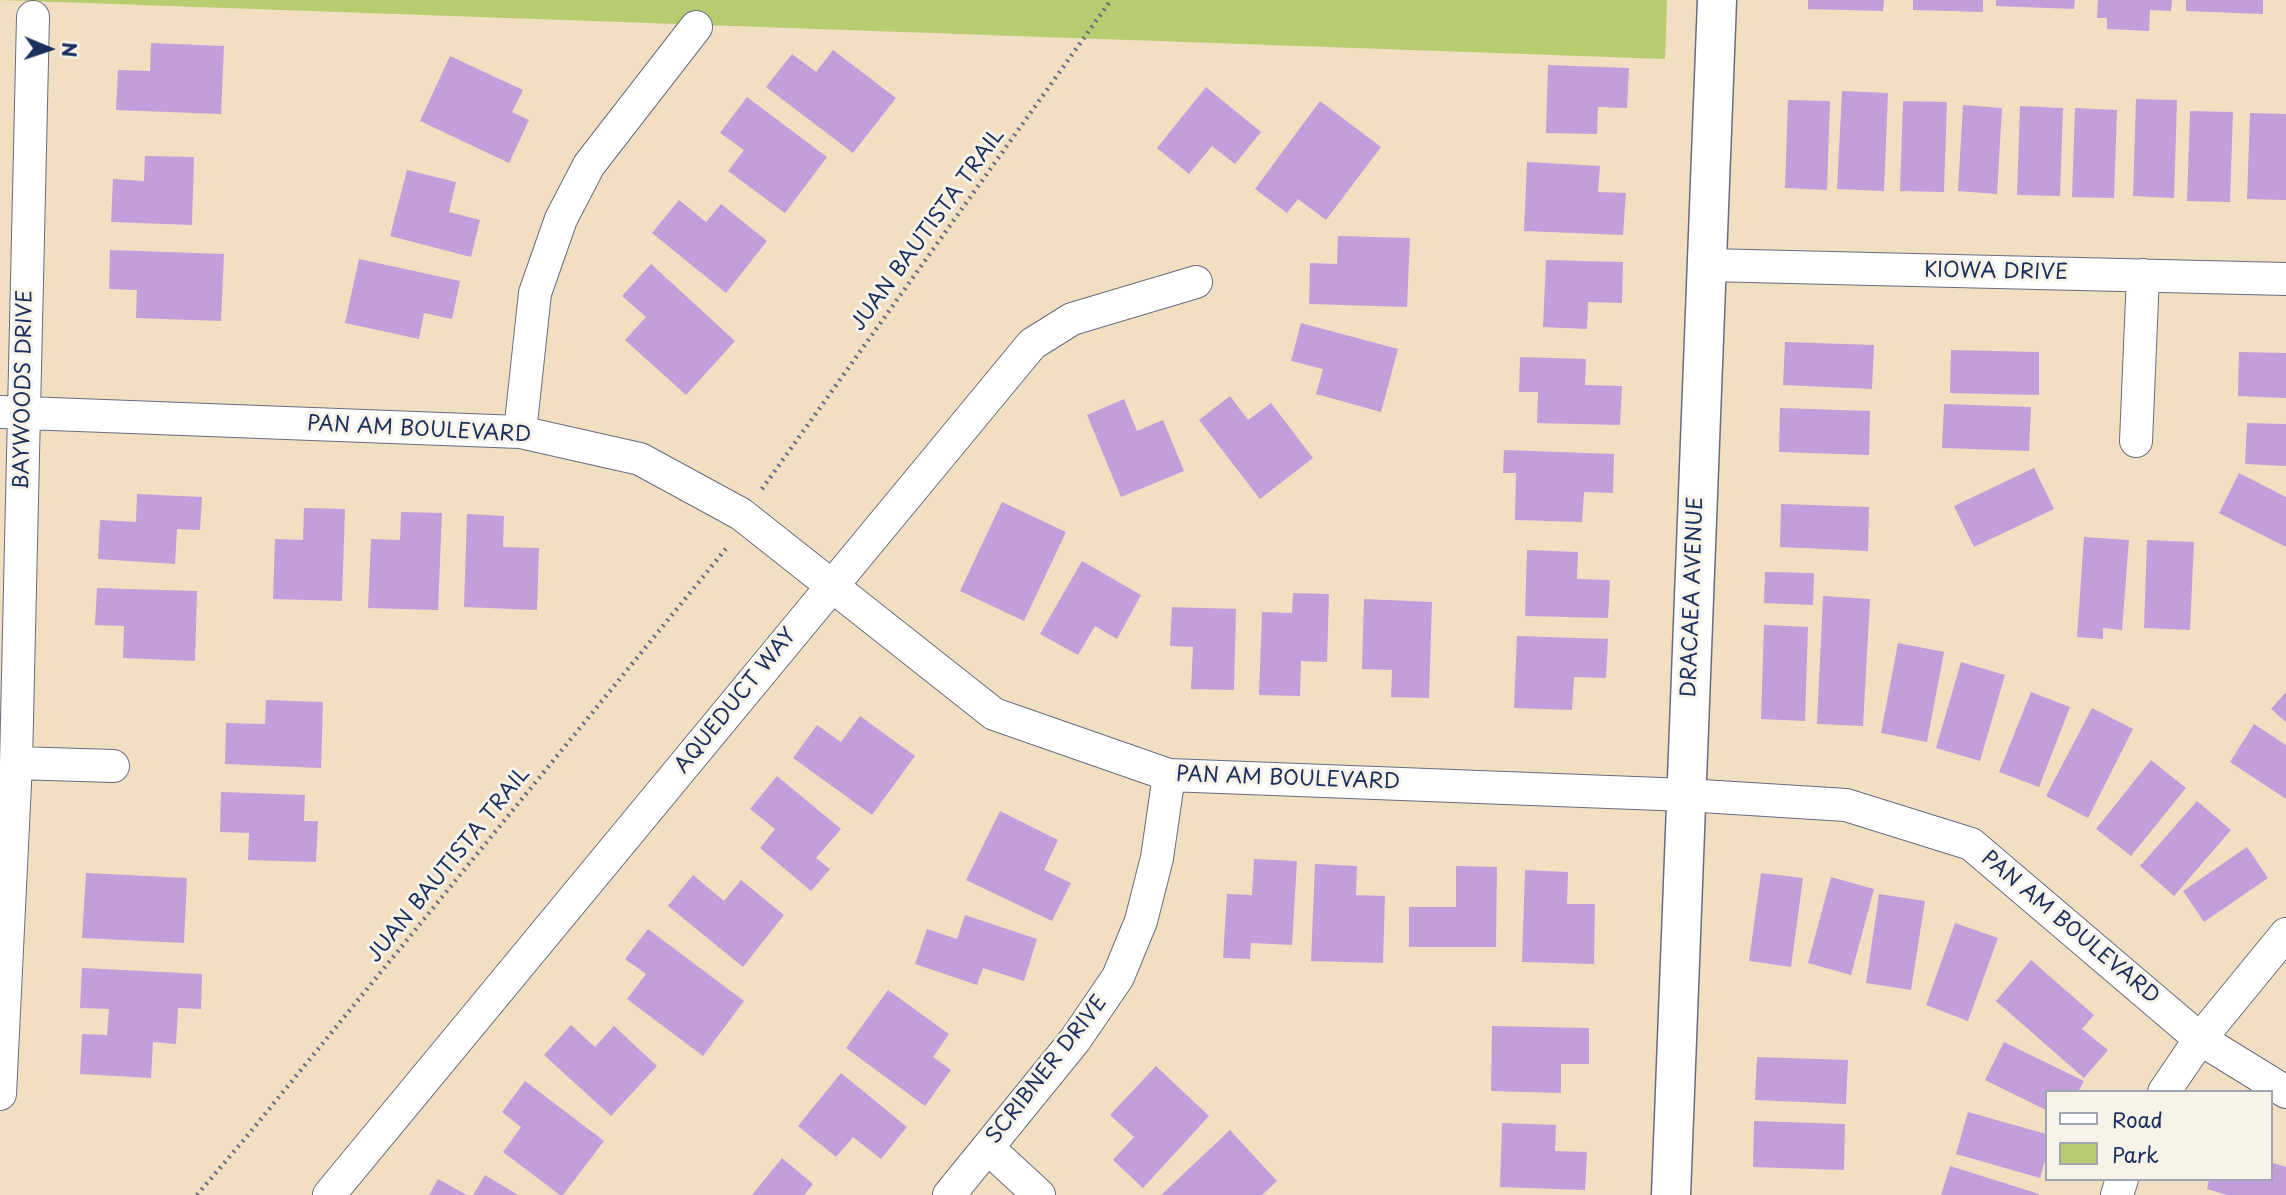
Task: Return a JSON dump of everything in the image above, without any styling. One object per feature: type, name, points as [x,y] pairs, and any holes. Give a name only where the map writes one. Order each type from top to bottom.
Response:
[{"type":"street","name":"DRACAEA AVENUE","points":[[1671,1195],[1717,0]]},
{"type":"street","name":"BAYWOODS DRIVE","points":[[0,1094],[16,764],[12,412],[33,18]]},
{"type":"street","points":[[520,432],[535,293],[561,219],[589,165],[696,27]]},
{"type":"street","name":"KIOWA DRIVE","points":[[1707,265],[2286,279]]},
{"type":"street","points":[[2136,441],[2143,275]]},
{"type":"street","name":"AQUEDUCT WAY","points":[[329,1195],[1032,344],[1073,319],[1196,282]]},
{"type":"street","name":"PAN AM BOULEVARD","points":[[12,412],[520,432],[640,459],[741,514],[994,714],[1169,775],[1686,794],[1846,805],[1972,844],[2200,1039],[2286,1092]]},
{"type":"street","points":[[16,764],[113,766]]},
{"type":"street","name":"SCRIBNER DRIVE","points":[[949,1195],[1075,1040],[1118,977],[1141,921],[1157,858],[1169,775]]},
{"type":"street","points":[[2165,1090],[2200,1039],[2286,934]]},
{"type":"street","points":[[988,1148],[1039,1195]]},
{"type":"path","name":"JUAN BAUTISTA TRAIL","points":[[769,478],[1111,0]]},
{"type":"path","name":"JUAN BAUTISTA TRAIL","points":[[197,1195],[724,552]]},
{"type":"green space","points":[[0,0],[1667,0],[1665,59]]},
{"type":"building","points":[[1808,0],[1884,0],[1883,11],[1808,9]]},
{"type":"building","points":[[1913,0],[1983,0],[1983,12],[1913,10]]},
{"type":"building","points":[[1996,0],[2075,0],[2074,9],[1996,6]]},
{"type":"building","points":[[2098,0],[2172,0],[2171,11],[2150,10],[2149,31],[2107,29],[2107,18],[2097,18]]},
{"type":"building","points":[[2186,0],[2263,0],[2263,14],[2186,11]]},
{"type":"building","points":[[151,43],[224,46],[221,114],[116,110],[118,70],[150,71]]},
{"type":"building","points":[[833,50],[896,98],[853,153],[766,87],[792,54],[816,72]]},
{"type":"building","points":[[450,56],[523,90],[512,112],[529,120],[509,163],[420,121]]},
{"type":"building","points":[[1548,65],[1629,68],[1627,108],[1598,107],[1597,134],[1546,133]]},
{"type":"building","points":[[1206,87],[1261,132],[1235,164],[1212,146],[1189,174],[1157,148]]},
{"type":"building","points":[[1842,91],[1888,93],[1884,191],[1837,189]]},
{"type":"building","points":[[747,97],[827,157],[785,213],[728,171],[744,150],[720,133]]},
{"type":"building","points":[[2136,99],[2177,100],[2174,198],[2133,196]]},
{"type":"building","points":[[1788,100],[1830,101],[1827,190],[1785,188]]},
{"type":"building","points":[[1320,101],[1381,147],[1326,220],[1298,199],[1287,213],[1255,189]]},
{"type":"building","points":[[1903,101],[1947,102],[1944,192],[1900,191]]},
{"type":"building","points":[[1963,105],[2002,108],[1997,194],[1958,191]]},
{"type":"building","points":[[2020,106],[2063,108],[2060,196],[2017,195]]},
{"type":"building","points":[[2075,108],[2117,110],[2114,198],[2072,197]]},
{"type":"building","points":[[2190,111],[2233,112],[2230,202],[2187,201]]},
{"type":"building","points":[[2250,113],[2286,114],[2286,200],[2247,199]]},
{"type":"building","points":[[145,156],[194,157],[192,225],[111,222],[113,179],[144,181]]},
{"type":"building","points":[[1527,162],[1600,166],[1598,192],[1626,193],[1623,235],[1524,231]]},
{"type":"building","points":[[407,170],[456,182],[449,212],[480,220],[471,257],[390,236]]},
{"type":"building","points":[[679,200],[706,222],[721,204],[767,241],[726,293],[652,233]]},
{"type":"building","points":[[1338,236],[1410,238],[1407,307],[1309,304],[1310,263],[1337,264]]},
{"type":"building","points":[[110,250],[224,254],[221,321],[136,318],[137,290],[109,289]]},
{"type":"building","points":[[359,259],[460,281],[452,319],[424,313],[419,339],[345,323]]},
{"type":"building","points":[[1546,260],[1623,262],[1622,303],[1588,302],[1587,329],[1543,327]]},
{"type":"building","points":[[651,264],[735,341],[686,395],[625,340],[646,317],[622,296]]},
{"type":"building","points":[[1301,323],[1398,349],[1381,412],[1316,394],[1323,369],[1291,361]]},
{"type":"building","points":[[1785,342],[1874,345],[1872,389],[1783,385]]},
{"type":"building","points":[[1951,350],[2039,352],[2039,395],[1950,393]]},
{"type":"building","points":[[2239,352],[2286,353],[2286,398],[2238,396]]},
{"type":"building","points":[[1520,357],[1586,359],[1585,385],[1622,386],[1620,425],[1537,423],[1538,392],[1519,392]]},
{"type":"building","points":[[1230,396],[1248,420],[1271,403],[1313,458],[1260,499],[1199,420]]},
{"type":"building","points":[[1124,399],[1137,431],[1163,420],[1184,471],[1121,497],[1087,415]]},
{"type":"building","points":[[1944,404],[2031,407],[2029,451],[1942,448]]},
{"type":"building","points":[[1780,408],[1870,411],[1869,455],[1779,452]]},
{"type":"building","points":[[2247,423],[2286,424],[2286,466],[2245,464]]},
{"type":"building","points":[[1504,450],[1614,454],[1613,493],[1584,492],[1582,522],[1515,520],[1516,473],[1503,473]]},
{"type":"building","points":[[2034,468],[2054,509],[1974,547],[1954,506]]},
{"type":"building","points":[[2239,473],[2286,497],[2286,547],[2219,513]]},
{"type":"building","points":[[137,494],[202,497],[200,530],[177,529],[175,564],[98,559],[100,520],[136,522]]},
{"type":"building","points":[[1002,502],[1066,532],[1024,621],[960,591]]},
{"type":"building","points":[[1781,504],[1869,507],[1868,551],[1780,547]]},
{"type":"building","points":[[304,508],[345,509],[342,601],[273,599],[275,539],[303,540]]},
{"type":"building","points":[[401,512],[442,513],[438,610],[368,608],[371,539],[400,540]]},
{"type":"building","points":[[467,514],[504,516],[503,547],[539,548],[537,610],[464,607]]},
{"type":"building","points":[[2084,537],[2129,540],[2122,630],[2103,628],[2103,639],[2077,637]]},
{"type":"building","points":[[2147,540],[2194,542],[2190,630],[2144,628]]},
{"type":"building","points":[[1527,550],[1578,552],[1577,579],[1610,580],[1608,618],[1525,616]]},
{"type":"building","points":[[1082,561],[1141,595],[1117,639],[1095,626],[1078,655],[1040,634]]},
{"type":"building","points":[[1765,572],[1814,573],[1813,605],[1764,603]]},
{"type":"building","points":[[97,588],[197,591],[195,661],[123,658],[124,626],[95,625]]},
{"type":"building","points":[[1293,593],[1329,594],[1327,662],[1301,661],[1300,696],[1259,695],[1262,612],[1292,613]]},
{"type":"building","points":[[1823,596],[1870,599],[1863,726],[1817,724]]},
{"type":"building","points":[[1364,599],[1432,602],[1429,698],[1391,697],[1392,670],[1362,669]]},
{"type":"building","points":[[1172,607],[1236,609],[1234,690],[1191,689],[1193,647],[1170,646]]},
{"type":"building","points":[[1764,625],[1808,627],[1805,721],[1761,719]]},
{"type":"building","points":[[1517,636],[1608,639],[1606,678],[1574,677],[1572,710],[1514,708]]},
{"type":"building","points":[[1898,643],[1944,652],[1927,742],[1881,733]]},
{"type":"building","points":[[1961,662],[2005,675],[1980,761],[1936,748]]},
{"type":"building","points":[[2031,692],[2070,707],[2039,787],[1999,772]]},
{"type":"building","points":[[2286,692],[2286,722],[2271,709]]},
{"type":"building","points":[[266,700],[323,702],[321,768],[225,764],[226,723],[265,724]]},
{"type":"building","points":[[2092,708],[2133,729],[2088,818],[2046,796]]},
{"type":"building","points":[[860,716],[915,756],[872,815],[793,758],[817,725],[841,742]]},
{"type":"building","points":[[2254,724],[2286,745],[2286,799],[2230,762]]},
{"type":"building","points":[[2151,760],[2186,788],[2131,856],[2096,829]]},
{"type":"building","points":[[777,776],[841,829],[816,858],[830,869],[811,891],[760,848],[775,829],[750,809]]},
{"type":"building","points":[[221,792],[305,795],[304,821],[318,821],[316,862],[248,860],[249,833],[220,832]]},
{"type":"building","points":[[2197,801],[2231,830],[2174,896],[2140,866]]},
{"type":"building","points":[[1000,811],[1058,840],[1044,870],[1071,883],[1052,921],[966,880]]},
{"type":"building","points":[[2247,847],[2268,878],[2204,922],[2183,891]]},
{"type":"building","points":[[1254,859],[1297,861],[1292,945],[1251,943],[1250,959],[1223,958],[1227,894],[1252,895]]},
{"type":"building","points":[[1315,864],[1357,866],[1356,895],[1385,896],[1383,963],[1311,961]]},
{"type":"building","points":[[1456,866],[1497,867],[1496,947],[1409,947],[1409,907],[1456,907]]},
{"type":"building","points":[[1525,870],[1568,872],[1567,904],[1595,904],[1594,964],[1522,962]]},
{"type":"building","points":[[86,873],[187,878],[184,943],[82,938]]},
{"type":"building","points":[[1761,873],[1803,878],[1791,967],[1749,961]]},
{"type":"building","points":[[693,875],[724,901],[741,880],[784,915],[743,967],[668,906]]},
{"type":"building","points":[[1831,877],[1874,889],[1851,975],[1808,963]]},
{"type":"building","points":[[1879,894],[1925,901],[1911,990],[1866,983]]},
{"type":"building","points":[[965,915],[1037,939],[1024,981],[983,968],[977,985],[915,964],[927,929],[957,939]]},
{"type":"building","points":[[1955,923],[1998,938],[1968,1021],[1926,1005]]},
{"type":"building","points":[[648,929],[744,1001],[703,1056],[627,999],[646,974],[625,959]]},
{"type":"building","points":[[2031,960],[2094,1015],[2082,1029],[2108,1050],[2084,1078],[1996,1001]]},
{"type":"building","points":[[82,968],[202,974],[201,1009],[178,1008],[176,1044],[153,1042],[151,1078],[80,1074],[82,1034],[107,1035],[109,1009],[80,1008]]},
{"type":"building","points":[[888,990],[949,1034],[933,1057],[951,1070],[925,1106],[846,1048]]},
{"type":"building","points":[[571,1025],[595,1047],[614,1026],[657,1066],[611,1116],[544,1055]]},
{"type":"building","points":[[1492,1026],[1589,1028],[1589,1064],[1561,1064],[1561,1093],[1491,1091]]},
{"type":"building","points":[[2004,1042],[2084,1081],[2079,1090],[2044,1090],[2044,1109],[1985,1080]]},
{"type":"building","points":[[1757,1057],[1848,1060],[1846,1104],[1755,1100]]},
{"type":"building","points":[[1156,1066],[1209,1116],[1143,1188],[1113,1160],[1134,1137],[1110,1115]]},
{"type":"building","points":[[841,1073],[907,1127],[881,1159],[853,1137],[836,1157],[798,1126]]},
{"type":"building","points":[[525,1081],[604,1141],[563,1195],[503,1152],[521,1127],[502,1112]]},
{"type":"building","points":[[1968,1112],[2044,1133],[2044,1164],[2040,1178],[1956,1154]]},
{"type":"building","points":[[1754,1121],[1845,1124],[1844,1170],[1753,1167]]},
{"type":"building","points":[[1502,1123],[1556,1125],[1555,1151],[1587,1152],[1585,1190],[1500,1187]]},
{"type":"building","points":[[1230,1130],[1277,1181],[1262,1195],[1161,1195]]},
{"type":"building","points":[[782,1158],[813,1184],[804,1195],[752,1195]]},
{"type":"building","points":[[2272,1163],[2286,1167],[2286,1195],[2227,1195],[2207,1189],[2209,1181],[2272,1181]]},
{"type":"building","points":[[1950,1166],[2039,1194],[2039,1195],[1941,1195]]},
{"type":"building","points":[[485,1175],[518,1195],[473,1195]]},
{"type":"building","points":[[438,1179],[467,1195],[429,1195]]}]
